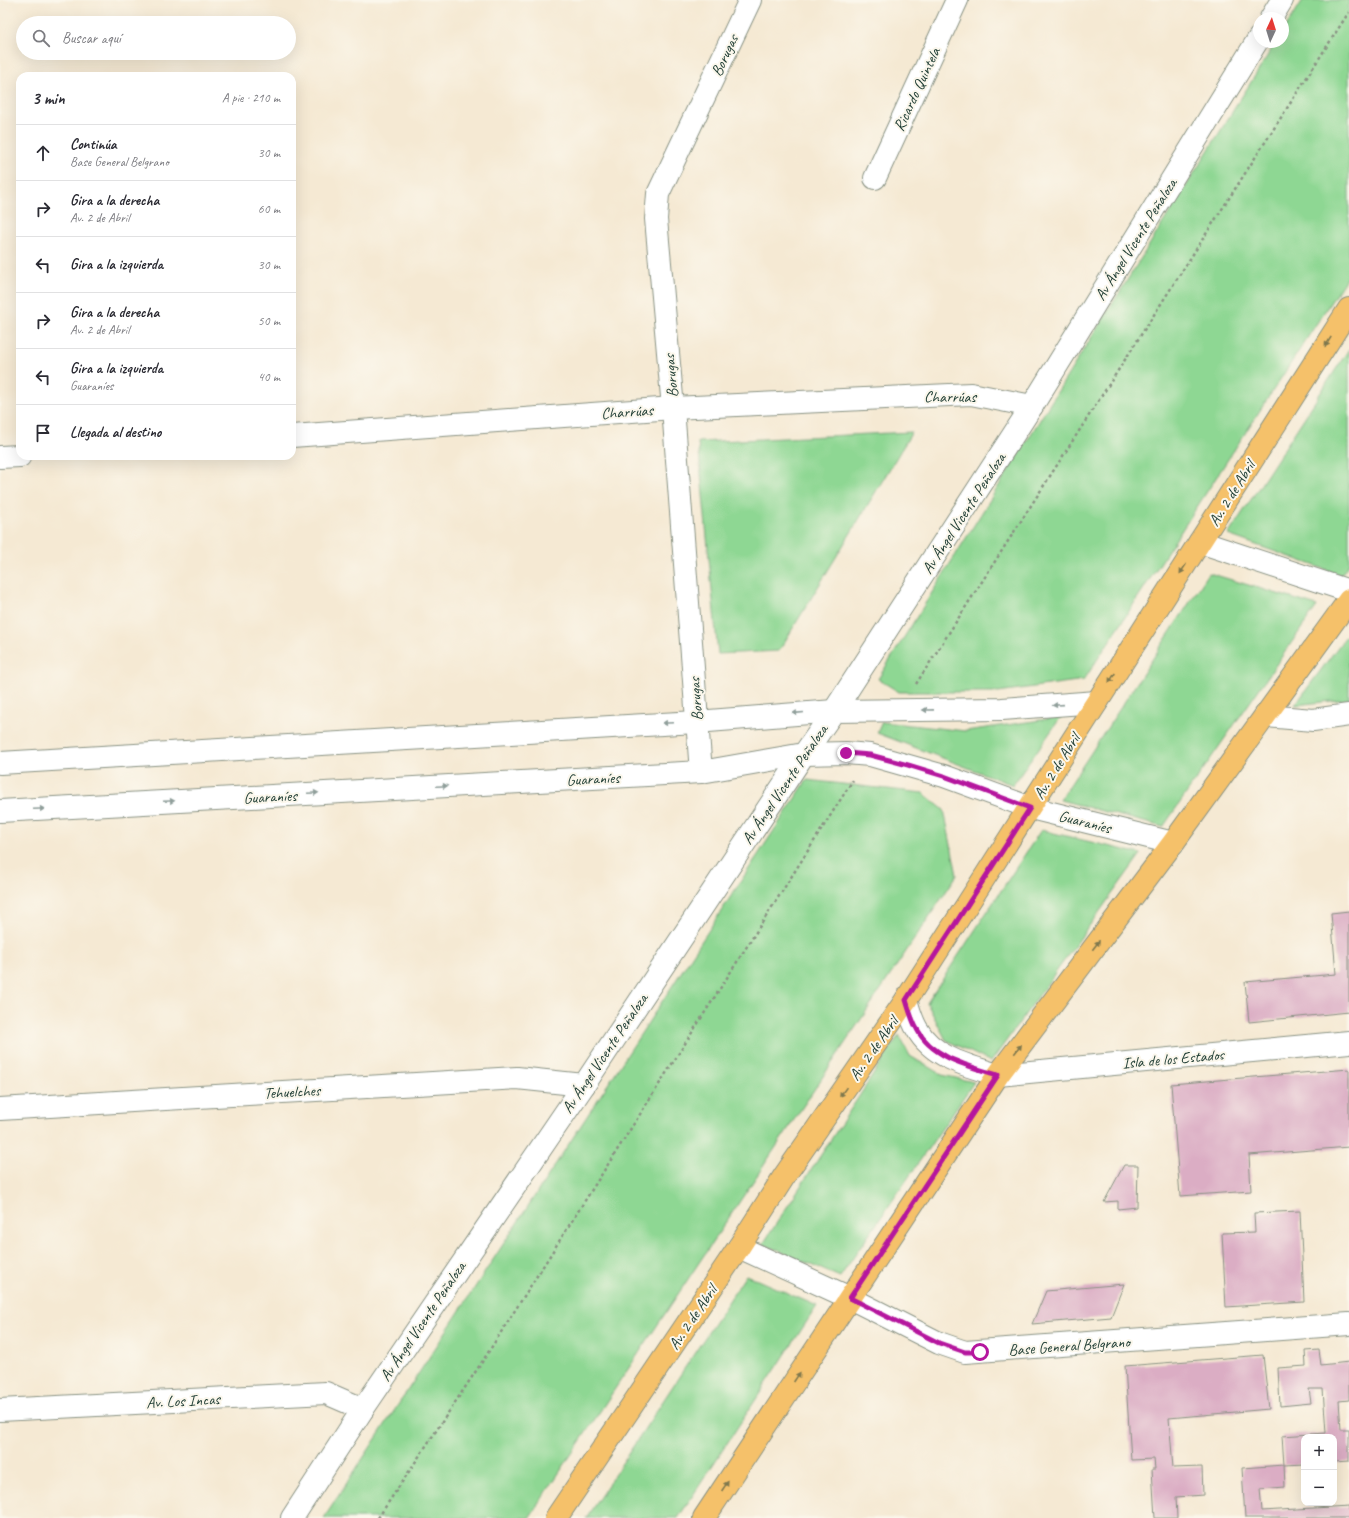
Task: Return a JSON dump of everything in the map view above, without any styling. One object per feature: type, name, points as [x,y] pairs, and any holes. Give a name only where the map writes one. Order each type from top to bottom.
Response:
[{"type":"main road","name":"Av. 2 de Abril","points":[[556,1518],[739,1247],[785,1175],[906,1000],[1349,309]]},
{"type":"main road","points":[[704,1518],[998,1075],[1173,843],[1349,600]]},
{"type":"street","name":"Borugas","points":[[701,772],[673,408],[656,219],[658,194],[750,0]]},
{"type":"street","name":"Ricardo Quintela","points":[[875,178],[957,0]]},
{"type":"street","points":[[1275,12],[1282,0]]},
{"type":"street","name":"Av Ángel Vicente Peñaloza","points":[[292,1518],[363,1409],[584,1085],[834,711],[1032,406],[1253,48]]},
{"type":"street","name":"Charrúas","points":[[296,436],[673,408],[971,394],[1032,406]]},
{"type":"street","points":[[0,457],[16,456]]},
{"type":"street","points":[[1200,542],[1349,591]]},
{"type":"street","points":[[0,763],[696,722],[834,711],[1002,709],[1097,702]]},
{"type":"street","points":[[1265,716],[1313,720],[1349,715]]},
{"type":"street","name":"Guaraníes","points":[[0,811],[701,772],[804,754],[846,753],[870,755],[944,776],[1030,808],[1173,843]]},
{"type":"street","points":[[906,1000],[917,1029],[929,1046],[956,1061],[998,1075]]},
{"type":"street","name":"Isla de los Estados","points":[[998,1075],[1349,1042]]},
{"type":"street","name":"Tehuelches","points":[[0,1109],[517,1078],[584,1085]]},
{"type":"street","name":"Base General Belgrano","points":[[739,1247],[850,1298],[939,1343],[965,1352],[1349,1324]]},
{"type":"street","name":"Av. Los Incas","points":[[0,1410],[326,1393],[363,1409]]},
{"type":"green space","points":[[1303,0],[1349,0],[1349,274],[1084,680],[998,692],[899,692],[878,679],[1272,48],[1289,48],[1289,22]]},
{"type":"green space","points":[[1349,349],[1349,564],[1341,575],[1228,535]]},
{"type":"green space","points":[[912,432],[779,651],[718,654],[698,442]]},
{"type":"green space","points":[[1209,573],[1317,606],[1163,827],[1060,800]]},
{"type":"green space","points":[[1349,632],[1349,699],[1295,705]]},
{"type":"green space","points":[[1061,717],[1013,785],[877,733],[882,722],[966,731]]},
{"type":"green space","points":[[807,780],[923,793],[944,810],[957,875],[529,1518],[324,1518]]},
{"type":"green space","points":[[1041,830],[1141,854],[991,1062],[946,1040],[927,1003]]},
{"type":"green space","points":[[899,1035],[910,1056],[942,1075],[974,1082],[840,1277],[763,1244]]},
{"type":"green space","points":[[746,1275],[817,1306],[678,1518],[586,1518]]},
{"type":"building","points":[[1349,911],[1349,1012],[1249,1022],[1245,982],[1336,974],[1331,913]]},
{"type":"building","points":[[1349,1069],[1349,1147],[1249,1155],[1251,1191],[1180,1196],[1171,1084]]},
{"type":"building","points":[[1124,1165],[1138,1165],[1137,1207],[1118,1209],[1118,1201],[1104,1202]]},
{"type":"building","points":[[1300,1211],[1304,1302],[1226,1307],[1222,1233],[1255,1232],[1254,1213]]},
{"type":"building","points":[[1124,1284],[1111,1317],[1032,1324],[1046,1291]]},
{"type":"building","points":[[1319,1350],[1321,1365],[1349,1362],[1349,1400],[1339,1401],[1341,1430],[1349,1430],[1349,1461],[1337,1462],[1337,1434],[1311,1434],[1326,1433],[1323,1389],[1309,1389],[1311,1403],[1280,1406],[1278,1368],[1306,1366],[1305,1351]]},
{"type":"building","points":[[1263,1355],[1269,1409],[1169,1418],[1173,1468],[1202,1467],[1203,1495],[1176,1497],[1177,1518],[1155,1518],[1152,1469],[1155,1469],[1154,1459],[1131,1460],[1125,1366]]},
{"type":"building","points":[[1301,1435],[1301,1464],[1284,1465],[1282,1436]]},
{"type":"building","points":[[1284,1465],[1285,1487],[1260,1489],[1262,1511],[1349,1506],[1349,1518],[1245,1518],[1242,1468]]},
{"type":"route","points":[[846,753],[870,755],[908,765],[944,776],[1030,808],[906,1000],[917,1029],[929,1046],[956,1061],[998,1075],[850,1298],[939,1343],[965,1352],[980,1352]]}]
